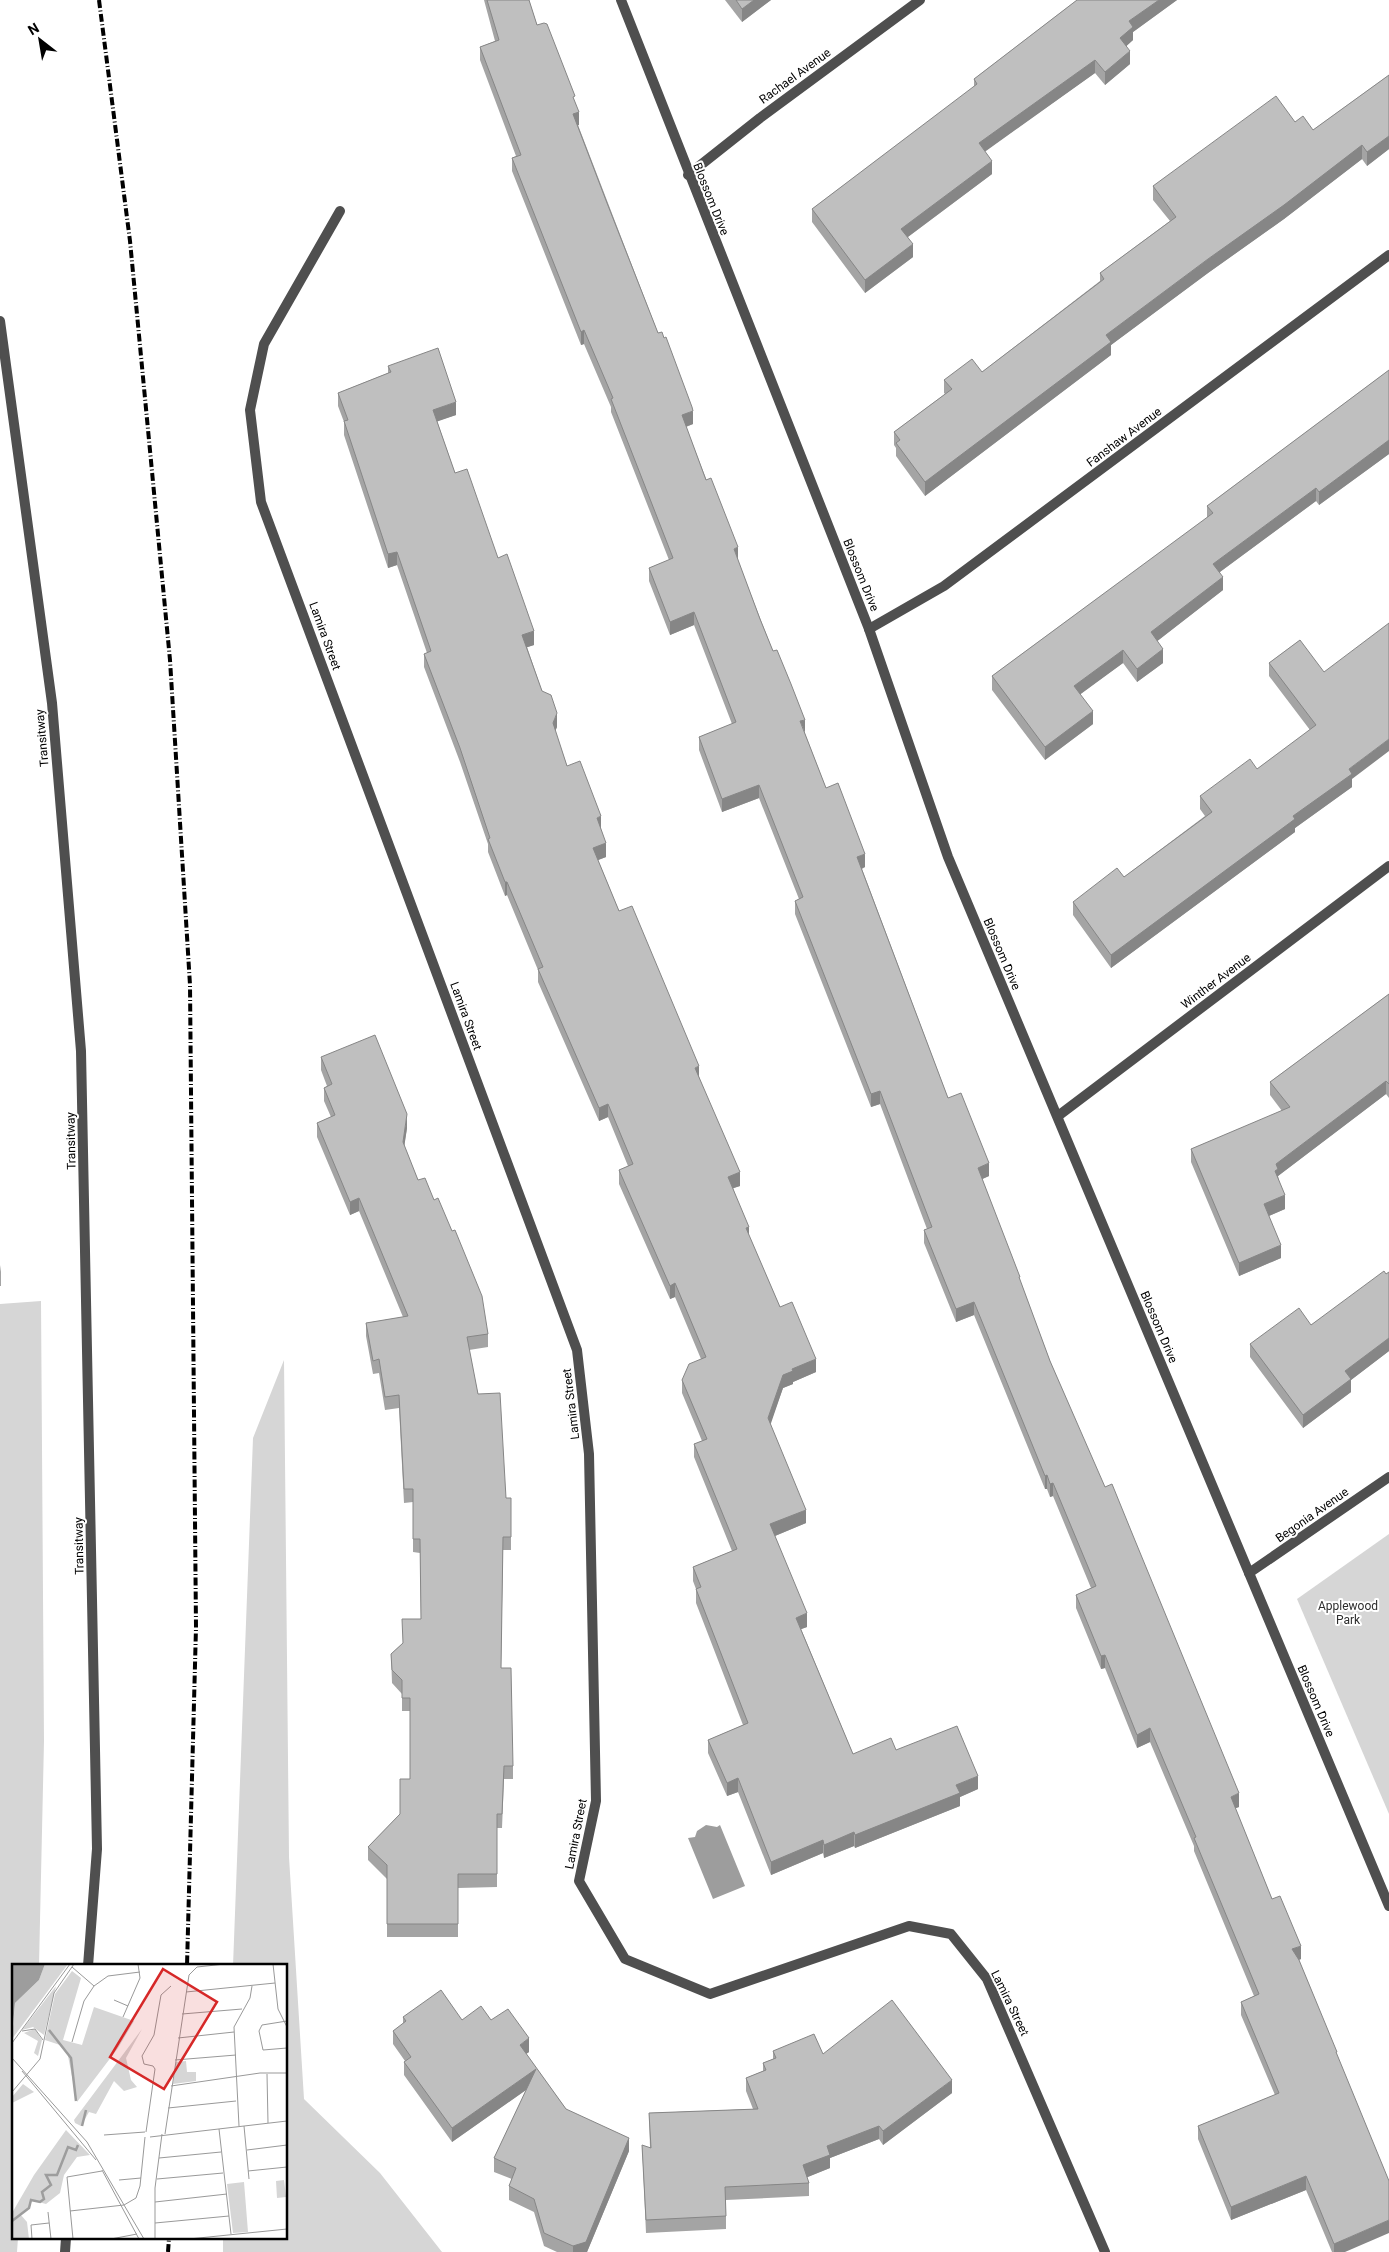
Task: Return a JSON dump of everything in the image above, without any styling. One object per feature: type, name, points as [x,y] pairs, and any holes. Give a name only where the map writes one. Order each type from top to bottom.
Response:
[{"type":"street","name":"Blossom Drive","points":[[620,0],[869,630],[948,857],[1389,1906]]},
{"type":"street","name":"Rachael Avenue","points":[[688,175],[760,118],[920,0]]},
{"type":"street","name":"Lamira Street","points":[[340,211],[264,344],[250,410],[261,502],[577,1350],[589,1454],[596,1801],[580,1881],[626,1959],[710,1994],[909,1926],[951,1934],[987,1979],[1105,2252]]},
{"type":"street","name":"Fanshaw Avenue","points":[[869,630],[944,586],[1389,256]]},
{"type":"street","name":"Transitway","points":[[0,321],[52,703],[81,1051],[97,1849],[88,1964]]},
{"type":"street","name":"Winther Avenue","points":[[1058,1116],[1389,866]]},
{"type":"street","name":"Begonia Avenue","points":[[1249,1573],[1389,1477]]},
{"type":"green space","points":[[41,1301],[44,1741],[39,1964],[12,1964],[12,2240],[18,2240],[17,2252],[0,2252],[0,1304]]},
{"type":"green space","points":[[284,1360],[289,1857],[304,2099],[380,2173],[442,2252],[223,2252],[223,2240],[288,2240],[288,1964],[233,1964],[253,1438]]},
{"type":"green space","name":"Applewood Park","points":[[1389,1534],[1389,1814],[1297,1599]]},
{"type":"shaded area","points":[[706,1825],[717,1827],[720,1825],[745,1886],[713,1899],[688,1838],[695,1837],[697,1831]]},
{"type":"building","points":[[487,0],[529,0],[537,25],[547,24],[575,96],[573,97],[579,112],[573,114],[658,333],[662,332],[664,338],[666,337],[692,407],[693,411],[682,415],[706,480],[711,478],[738,547],[734,549],[773,651],[777,650],[805,720],[800,721],[826,788],[838,783],[865,854],[857,857],[948,1098],[961,1093],[989,1163],[978,1168],[1050,1361],[1105,1487],[1112,1484],[1239,1793],[1231,1797],[1272,1899],[1280,1896],[1301,1946],[1292,1949],[1299,1960],[1389,2181],[1389,2220],[1334,2244],[1306,2176],[1231,2207],[1198,2126],[1279,2093],[1241,2002],[1259,1994],[1150,1728],[1137,1735],[1105,1655],[1101,1656],[1076,1595],[1096,1586],[1053,1483],[1050,1484],[1047,1475],[1045,1476],[974,1302],[956,1309],[924,1230],[932,1227],[880,1091],[871,1094],[795,901],[803,897],[759,785],[722,799],[699,737],[736,722],[694,612],[670,622],[649,568],[673,558],[611,399],[613,398],[584,330],[581,332],[512,158],[521,155],[480,47],[499,40]]},
{"type":"building","points":[[736,0],[754,0],[742,9]]},
{"type":"building","points":[[1077,0],[1159,0],[1129,21],[1133,27],[1120,38],[1130,51],[1105,72],[1095,60],[979,143],[992,161],[901,229],[913,244],[865,280],[812,209],[977,84],[974,79]]},
{"type":"building","points":[[1389,75],[1389,136],[1367,152],[1362,145],[1284,205],[1106,335],[1111,342],[925,482],[896,443],[900,440],[894,432],[952,389],[944,380],[972,359],[982,372],[1104,279],[1100,273],[1176,217],[1153,186],[1276,96],[1295,122],[1303,116],[1313,130]]},
{"type":"building","points":[[438,348],[456,402],[433,410],[455,473],[467,469],[498,558],[507,554],[534,631],[522,635],[542,691],[551,695],[557,713],[553,723],[567,766],[580,761],[601,816],[597,818],[606,843],[593,848],[619,911],[632,906],[699,1066],[695,1068],[740,1172],[728,1177],[749,1227],[746,1228],[780,1307],[792,1302],[816,1359],[783,1375],[768,1418],[806,1510],[770,1524],[807,1613],[796,1618],[853,1754],[891,1738],[896,1750],[957,1726],[978,1776],[956,1785],[960,1793],[855,1835],[854,1832],[824,1845],[823,1840],[771,1862],[738,1778],[727,1783],[708,1740],[748,1723],[696,1589],[701,1587],[693,1567],[737,1549],[694,1444],[707,1439],[682,1380],[689,1364],[706,1357],[675,1283],[670,1286],[619,1170],[633,1164],[608,1104],[599,1108],[538,969],[543,967],[488,839],[490,838],[460,748],[424,654],[431,651],[397,552],[388,554],[344,421],[348,420],[338,393],[391,372],[388,366]]},
{"type":"building","points":[[1389,370],[1389,440],[1319,492],[1316,488],[1213,564],[1223,577],[1151,632],[1163,649],[1137,669],[1123,650],[1074,686],[1093,711],[1045,747],[992,676],[1213,513],[1207,506]]},
{"type":"building","points":[[1389,623],[1389,739],[1349,769],[1352,774],[1293,816],[1295,819],[1111,955],[1073,902],[1117,868],[1124,877],[1212,812],[1200,796],[1250,759],[1257,769],[1316,725],[1269,663],[1300,640],[1324,672]]},
{"type":"building","points":[[1389,994],[1389,1084],[1386,1081],[1276,1164],[1278,1169],[1275,1171],[1285,1195],[1264,1204],[1281,1245],[1239,1263],[1191,1149],[1290,1107],[1270,1082]]},
{"type":"building","points":[[375,1035],[407,1114],[403,1142],[418,1180],[425,1178],[434,1200],[438,1198],[452,1231],[455,1230],[482,1296],[488,1334],[467,1337],[478,1394],[500,1393],[506,1498],[511,1498],[511,1537],[503,1537],[501,1668],[511,1668],[513,1766],[504,1766],[502,1814],[497,1814],[497,1874],[458,1874],[458,1924],[387,1924],[387,1865],[368,1847],[400,1814],[400,1779],[410,1779],[410,1698],[402,1698],[402,1680],[392,1670],[391,1654],[403,1643],[402,1619],[421,1619],[420,1539],[413,1539],[413,1489],[404,1489],[399,1395],[385,1397],[379,1359],[373,1361],[366,1323],[408,1316],[359,1198],[350,1202],[317,1123],[335,1115],[324,1088],[332,1084],[321,1057]]},
{"type":"building","points":[[1384,1271],[1386,1274],[1389,1272],[1389,1338],[1345,1371],[1351,1379],[1303,1415],[1250,1344],[1299,1308],[1311,1325]]},
{"type":"building","points":[[441,1990],[462,2020],[481,2006],[491,2020],[508,2009],[529,2038],[520,2045],[566,2109],[629,2138],[586,2242],[573,2246],[544,2233],[534,2199],[509,2186],[516,2168],[494,2158],[536,2069],[452,2128],[404,2062],[411,2057],[393,2031],[406,2021],[403,2017]]},
{"type":"building","points":[[892,2000],[952,2080],[883,2131],[879,2126],[827,2146],[830,2155],[803,2165],[809,2183],[725,2187],[726,2216],[646,2220],[642,2145],[651,2148],[649,2113],[758,2109],[746,2078],[766,2070],[763,2063],[776,2058],[773,2051],[814,2034],[823,2054]]},
{"type":"railway","points":[[99,0],[130,241],[170,660],[190,985],[196,1627],[187,1964]]},
{"type":"railway","points":[[168,2252],[169,2240]]}]
